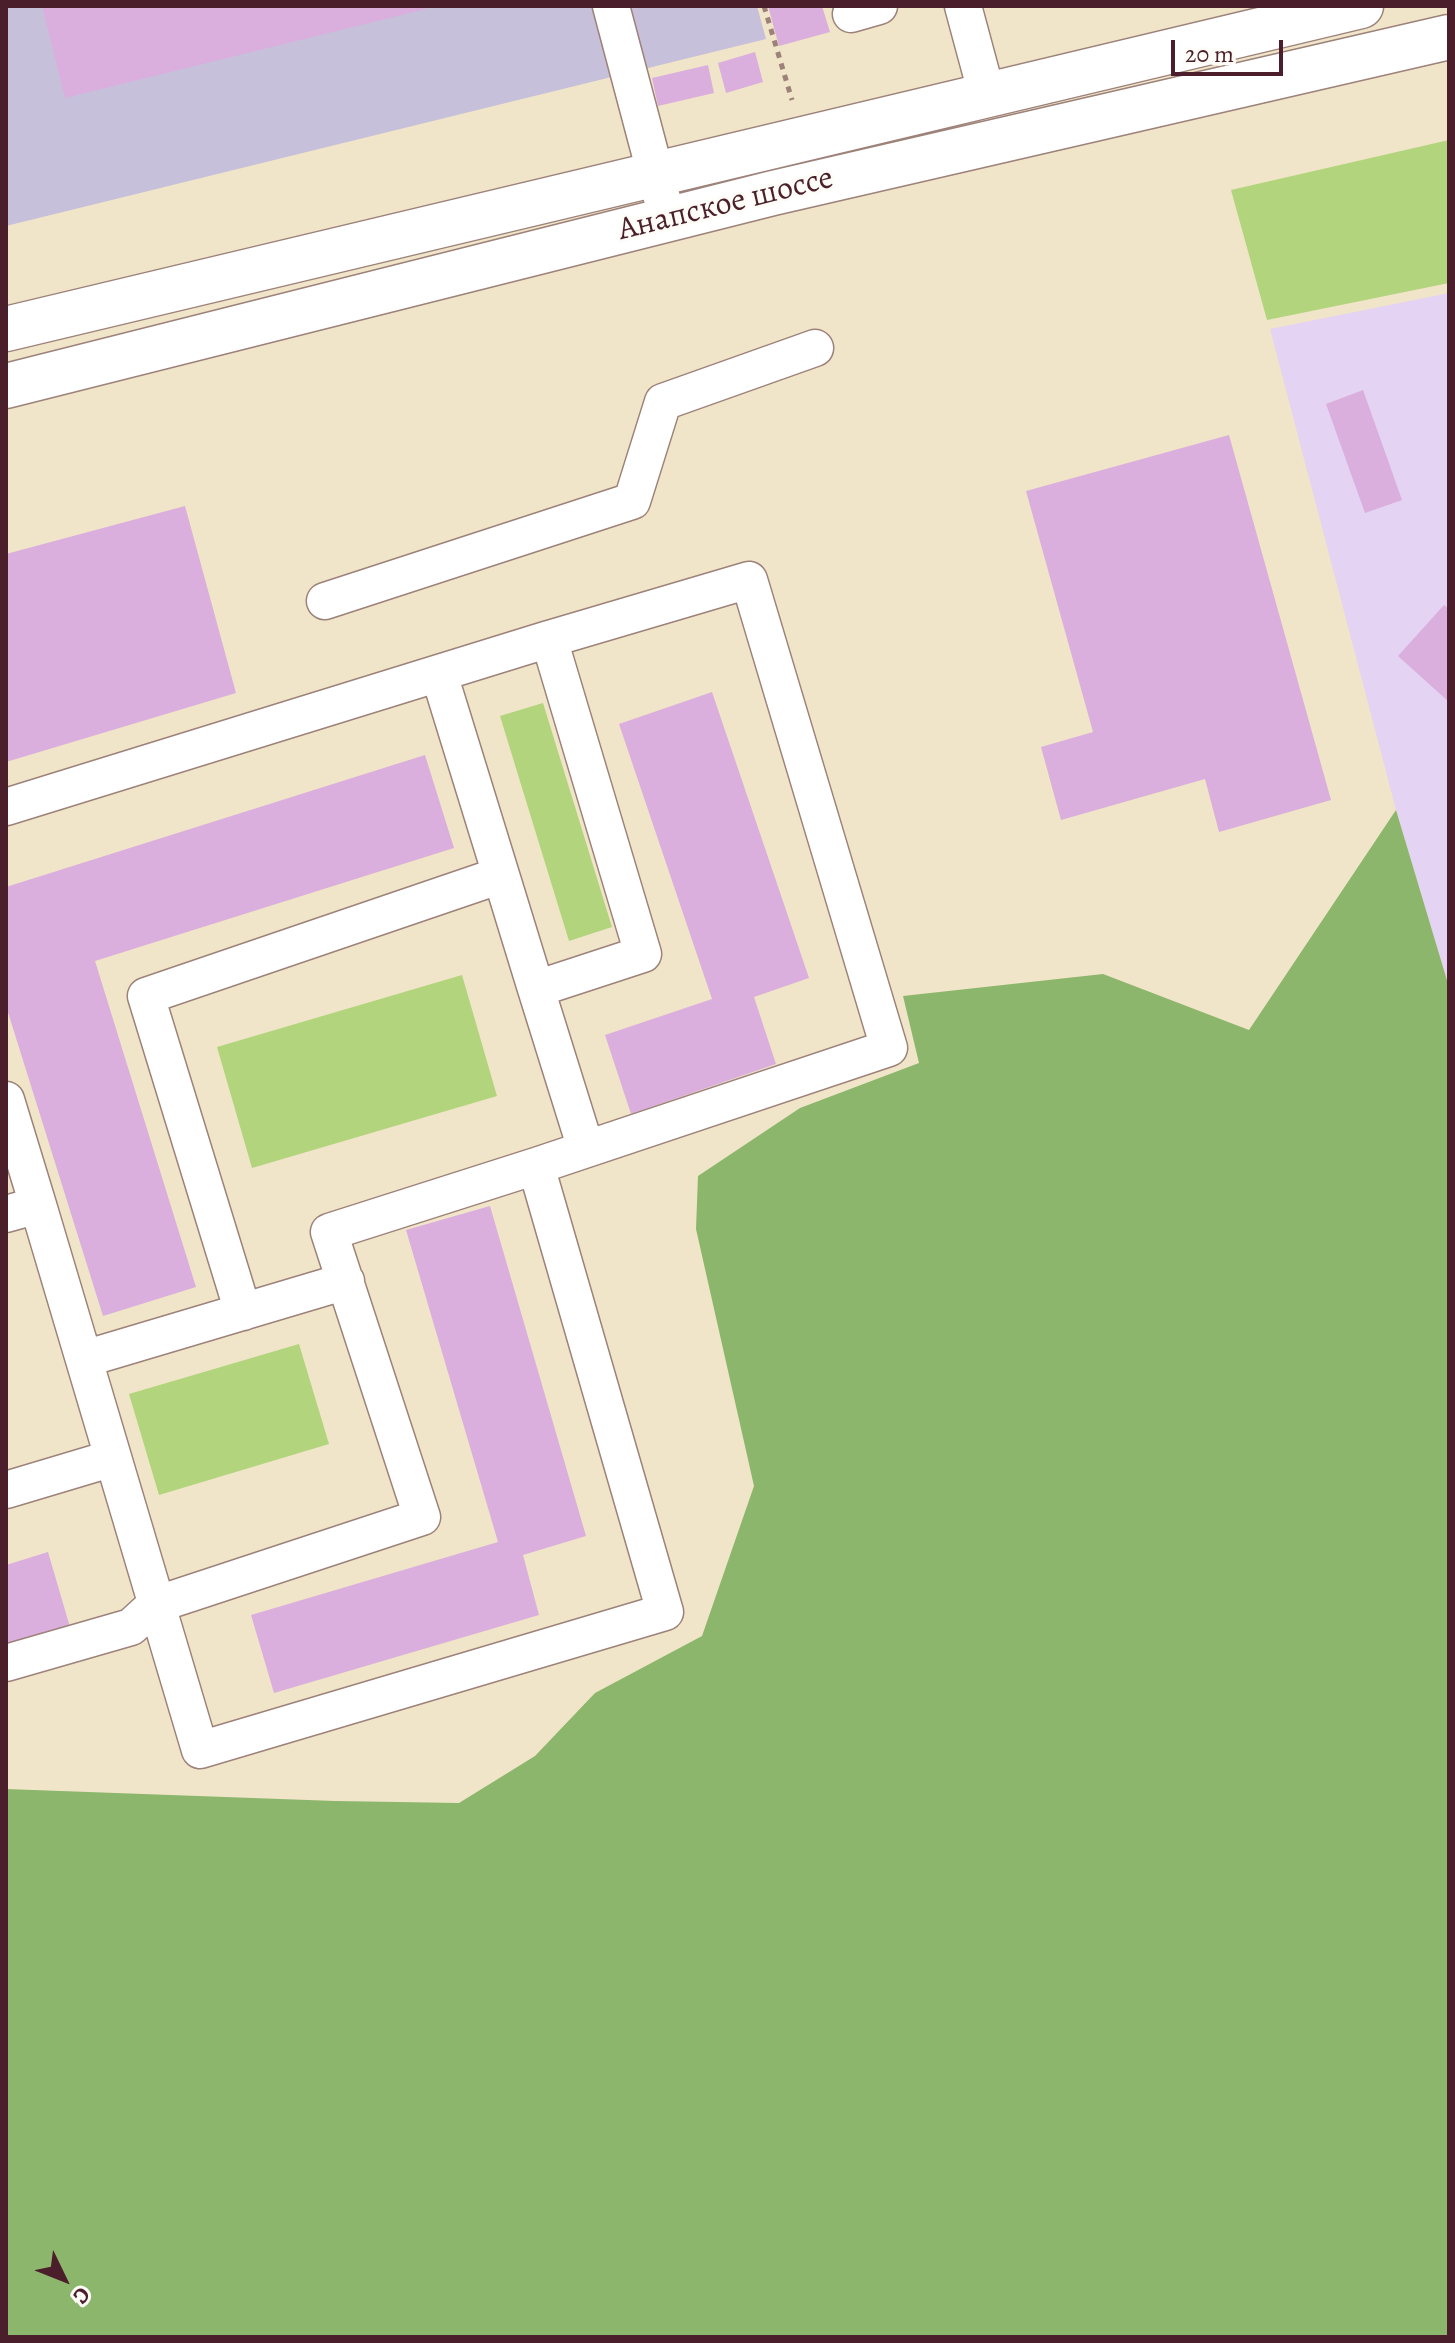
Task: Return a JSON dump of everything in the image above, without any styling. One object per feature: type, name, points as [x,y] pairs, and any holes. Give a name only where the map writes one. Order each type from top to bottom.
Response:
[{"type":"highway","name":"Анапское шоссе","points":[[6,329],[1361,6]]},
{"type":"highway","name":"Анапское шоссе","points":[[6,386],[667,219],[1449,37]]},
{"type":"lane","points":[[611,6],[667,219]]},
{"type":"lane","points":[[963,6],[987,95]]},
{"type":"lane","points":[[325,601],[632,501],[663,402],[815,348]]},
{"type":"lane","points":[[6,807],[749,580],[889,1048],[329,1232],[422,1517],[155,1605],[131,1627],[6,1663]]},
{"type":"lane","points":[[536,989],[643,954],[549,639]]},
{"type":"lane","points":[[439,674],[586,1149]]},
{"type":"lane","points":[[243,1312],[146,996],[501,875]]},
{"type":"lane","points":[[6,1100],[22,1210],[84,1359],[200,1750],[665,1612],[536,1166]]},
{"type":"lane","points":[[84,1359],[346,1281]]},
{"type":"lane","points":[[6,1490],[113,1458]]},
{"type":"path","points":[[764,6],[796,113]]},
{"type":"shaded area","points":[[6,6],[757,6],[766,39],[6,226]]},
{"type":"shaded area","points":[[1449,293],[1449,987],[1396,810],[1270,329]]},
{"type":"green space","points":[[1449,140],[1449,283],[1267,320],[1231,190]]},
{"type":"green space","points":[[543,703],[612,927],[569,941],[500,716]]},
{"type":"green space","points":[[1396,810],[1449,987],[1449,2337],[6,2337],[6,1789],[459,1803],[535,1756],[595,1693],[702,1636],[754,1486],[696,1229],[698,1176],[800,1108],[919,1063],[903,996],[1103,974],[1249,1030]]},
{"type":"green space","points":[[462,975],[497,1096],[252,1168],[217,1047]]},
{"type":"green space","points":[[299,1344],[329,1444],[159,1495],[129,1394]]},
{"type":"building","points":[[42,6],[425,6],[426,9],[65,98]]},
{"type":"building","points":[[768,6],[822,6],[830,32],[779,46]]},
{"type":"building","points":[[755,52],[763,82],[726,93],[718,63]]},
{"type":"building","points":[[708,65],[714,93],[658,106],[652,78]]},
{"type":"building","points":[[1363,390],[1402,500],[1365,513],[1326,404]]},
{"type":"building","points":[[1229,435],[1331,800],[1219,832],[1205,779],[1061,820],[1041,747],[1093,732],[1026,491]]},
{"type":"building","points":[[185,506],[236,693],[6,762],[6,554]]},
{"type":"building","points":[[1444,605],[1449,609],[1449,702],[1398,656]]},
{"type":"building","points":[[712,692],[809,978],[754,997],[776,1064],[631,1114],[605,1035],[712,999],[619,724]]},
{"type":"building","points":[[425,755],[454,848],[95,961],[196,1287],[103,1316],[6,1006],[6,887]]},
{"type":"building","points":[[490,1206],[586,1536],[523,1555],[539,1615],[274,1693],[251,1615],[498,1542],[406,1230]]},
{"type":"building","points":[[48,1552],[70,1627],[6,1646],[6,1565]]}]
